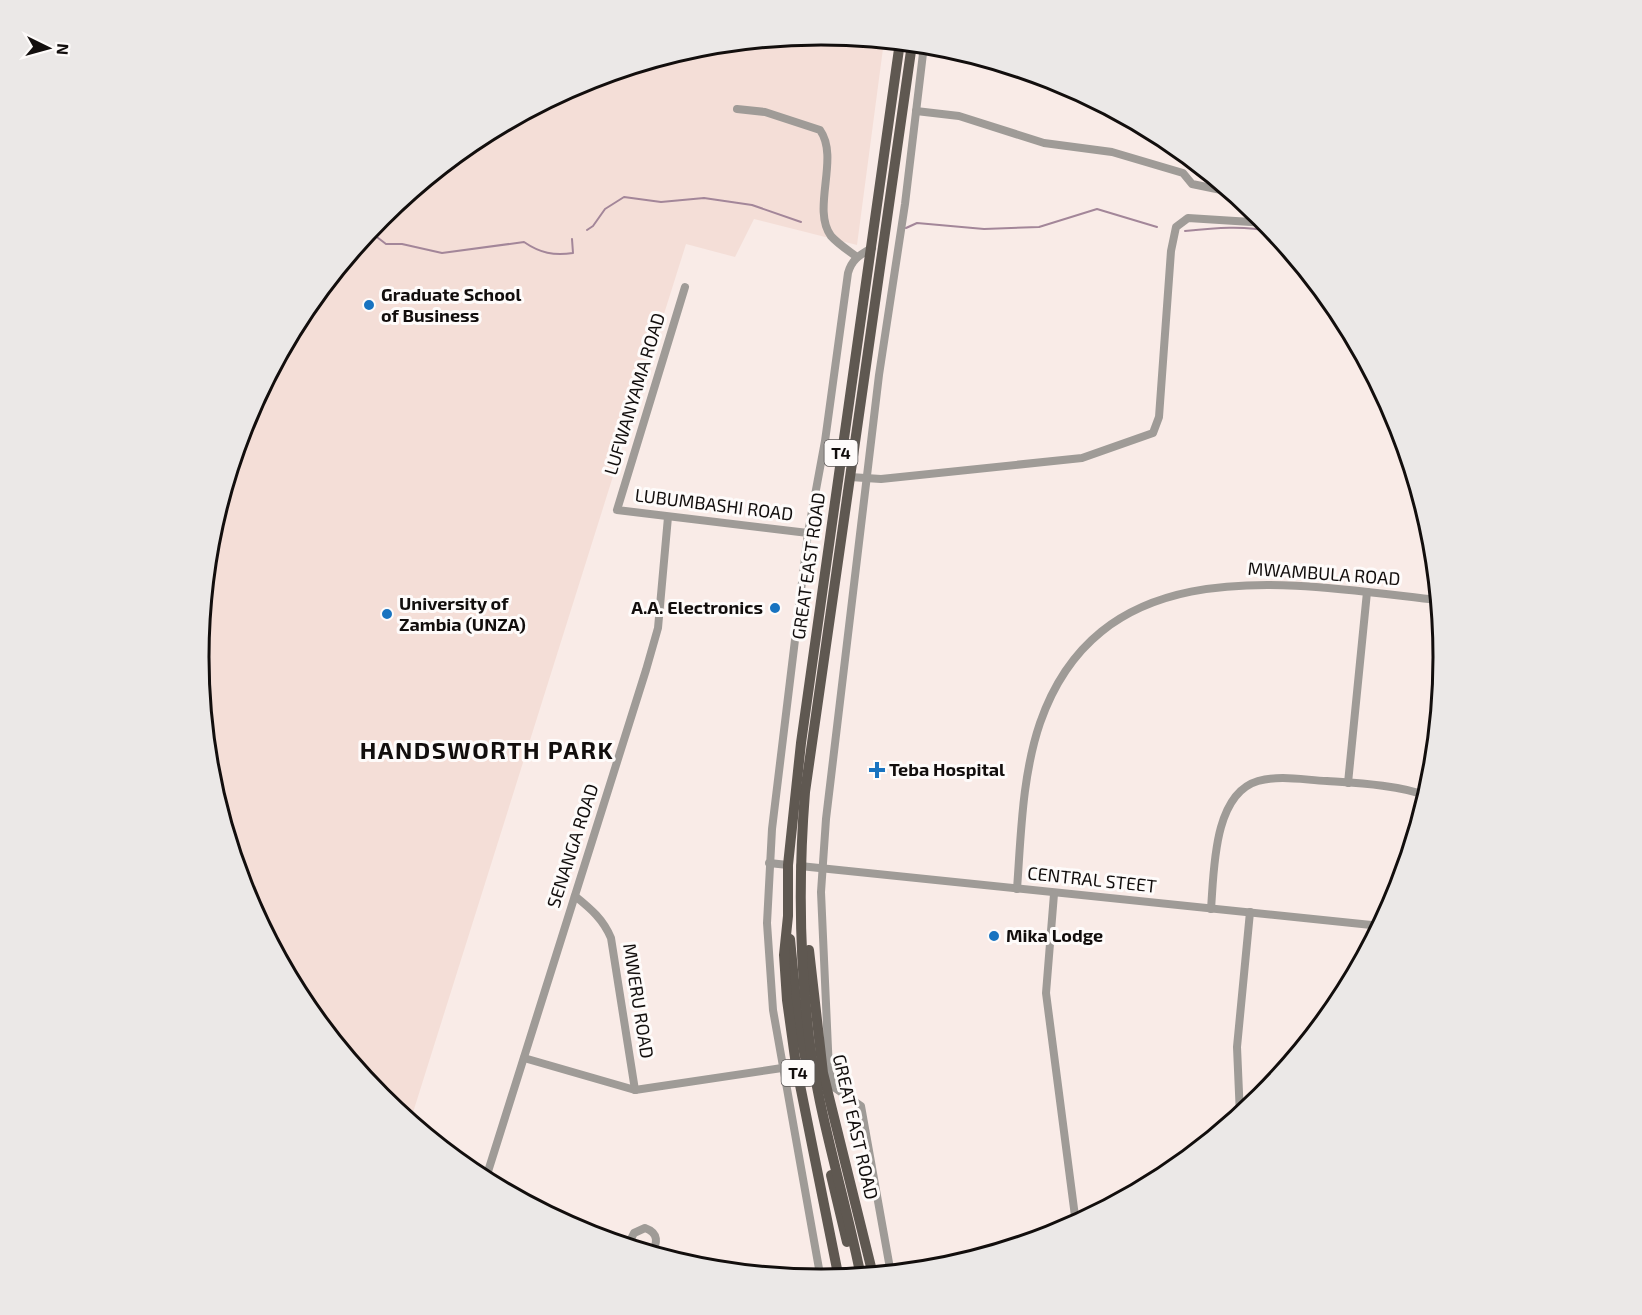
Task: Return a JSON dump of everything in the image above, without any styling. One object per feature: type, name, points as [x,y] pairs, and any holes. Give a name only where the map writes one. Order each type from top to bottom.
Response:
[{"type":"main road","name":"GREAT EAST ROAD","points":[[853,1269],[798,1021],[788,916],[788,865],[801,743],[899,50]]},
{"type":"main road","name":"GREAT EAST ROAD","points":[[859,1269],[822,1112],[807,1020],[800,915],[800,866],[805,792],[911,52]]},
{"type":"main road","name":"GREAT EAST ROAD","points":[[800,915],[809,953],[823,1073],[871,1268]]},
{"type":"main road","name":"GREAT EAST ROAD","points":[[788,916],[784,955],[791,1030],[836,1270]]},
{"type":"street","points":[[890,1266],[861,1106],[856,1100],[836,1088],[829,1071],[822,931],[823,867],[866,479],[923,54]]},
{"type":"street","points":[[737,109],[765,112],[820,130],[825,137],[826,153],[825,224],[832,237],[857,257]]},
{"type":"street","points":[[915,111],[959,116],[1044,143],[1112,152],[1183,173],[1192,184],[1215,189]]},
{"type":"street","points":[[850,477],[866,479],[1082,458],[1153,433],[1159,417],[1171,251],[1176,227],[1188,218],[1253,223]]},
{"type":"street","points":[[819,1270],[782,1068],[769,970],[767,923],[769,863],[808,533],[825,441],[848,273],[857,257],[872,248]]},
{"type":"street","name":"LUFWANYAMA ROAD","points":[[617,510],[685,287]]},
{"type":"street","name":"LUBUMBASHI ROAD","points":[[617,510],[808,533]]},
{"type":"street","name":"SENANGA ROAD","points":[[488,1171],[658,628],[668,517]]},
{"type":"street","name":"MWAMBULA ROAD","points":[[1017,890],[1030,760],[1040,723],[1056,688],[1074,661],[1096,636],[1121,619],[1154,603],[1211,587],[1270,584],[1430,599]]},
{"type":"street","points":[[1348,783],[1367,592]]},
{"type":"street","points":[[1211,909],[1218,840],[1224,817],[1236,797],[1255,782],[1275,778],[1348,783],[1418,795]]},
{"type":"street","points":[[769,863],[788,865]]},
{"type":"street","name":"CENTRAL STEET","points":[[800,866],[1371,925]]},
{"type":"street","points":[[1054,894],[1046,993],[1075,1214]]},
{"type":"street","name":"MWERU ROAD","points":[[575,896],[596,913],[605,924],[611,938],[635,1090]]},
{"type":"street","points":[[1240,1104],[1237,1047],[1250,912]]},
{"type":"street","points":[[524,1058],[635,1090],[782,1068]]},
{"type":"street","points":[[631,1239],[634,1233],[645,1228],[652,1231],[656,1237],[655,1247]]},
{"type":"shaded area","name":"University of Zambia (UNZA)","points":[[821,45],[883,48],[857,245],[754,219],[735,257],[686,244],[413,1114],[360,1061],[312,998],[291,964],[255,892],[229,816],[214,737],[209,658],[214,578],[229,499],[255,423],[291,351],[312,317],[360,254],[388,224],[417,197],[481,148],[550,108],[624,78],[662,66],[741,50],[781,46]]},
{"type":"waterway","points":[[587,230],[593,226],[605,209],[624,197],[661,202],[704,198],[752,205],[801,222]]},
{"type":"waterway","points":[[906,228],[917,223],[984,229],[1039,227],[1097,209],[1157,227]]},
{"type":"waterway","points":[[1185,231],[1218,228],[1259,230]]},
{"type":"waterway","points":[[376,237],[386,244],[402,244],[442,253],[524,242],[542,251],[566,254],[573,253],[572,239]]},
{"type":"place","name":"Graduate School of Business","points":[[369,305]]},
{"type":"place","name":"A.A. Electronics","points":[[775,608]]},
{"type":"place","name":"University of Zambia (UNZA)","points":[[387,614]]},
{"type":"place","name":"Teba Hospital","points":[[877,770]]},
{"type":"place","name":"Mika Lodge","points":[[994,936]]},
{"type":"district","name":"HANDSWORTH PARK","points":[[487,751]]}]
